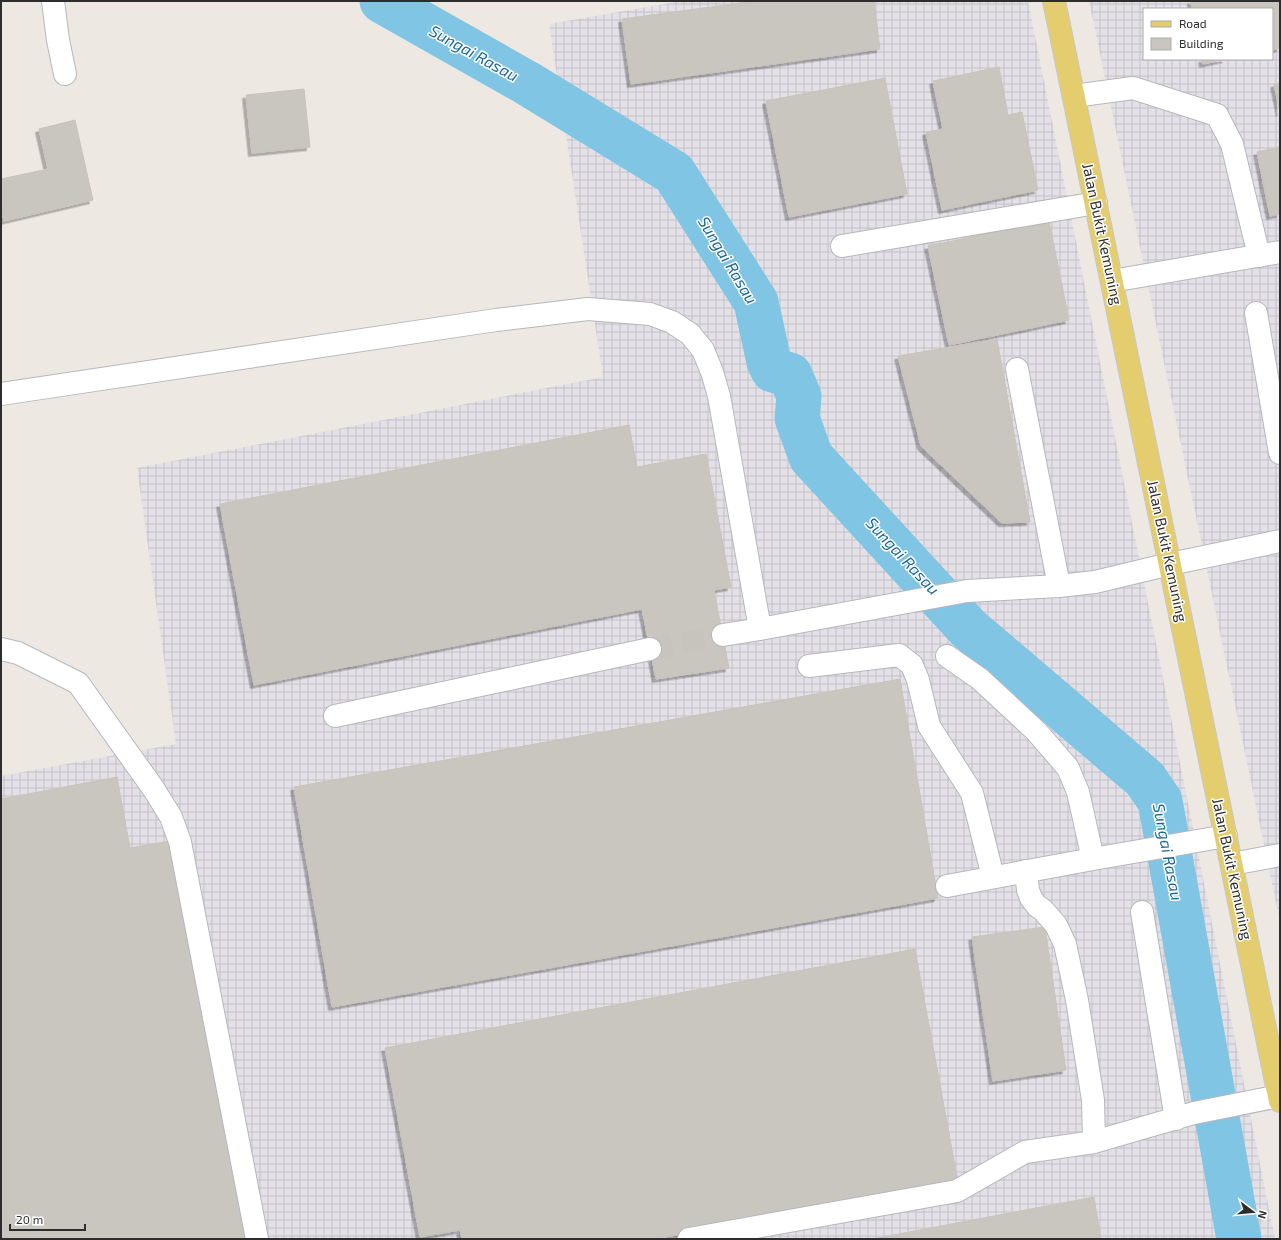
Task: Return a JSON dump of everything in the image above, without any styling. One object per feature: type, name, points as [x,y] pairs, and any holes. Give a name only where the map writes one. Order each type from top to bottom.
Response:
[{"type":"main road","name":"Jalan Bukit Kemuning","points":[[1054,1],[1279,1099]]},
{"type":"lane","points":[[53,1],[58,40],[65,74]]},
{"type":"lane","points":[[1074,96],[1133,88],[1217,115],[1232,144],[1259,256]]},
{"type":"lane","points":[[842,246],[1096,203]]},
{"type":"lane","points":[[1112,281],[1280,252]]},
{"type":"lane","points":[[1,394],[496,320],[588,309],[650,314],[672,322],[690,334],[703,350],[712,372],[719,396],[760,629]]},
{"type":"lane","points":[[1256,313],[1280,453]]},
{"type":"lane","points":[[1017,369],[1059,586]]},
{"type":"lane","points":[[723,635],[967,591],[1059,586],[1095,582],[1170,564],[1280,541]]},
{"type":"lane","points":[[1,649],[18,653],[78,683],[153,788],[171,817],[180,842],[257,1239]]},
{"type":"lane","points":[[335,716],[650,649]]},
{"type":"lane","points":[[809,666],[899,655],[912,665],[918,680],[929,726],[972,794],[993,877]]},
{"type":"lane","points":[[948,656],[980,679],[1036,731],[1068,768],[1078,792],[1092,859]]},
{"type":"lane","points":[[947,886],[1226,836]]},
{"type":"lane","points":[[1232,864],[1280,854]]},
{"type":"lane","points":[[1026,871],[1028,890],[1031,898],[1056,925],[1065,944],[1077,1000],[1092,1100],[1094,1142]]},
{"type":"lane","points":[[1142,912],[1185,1116]]},
{"type":"lane","points":[[688,1239],[957,1191],[1025,1152],[1094,1142],[1185,1116],[1244,1102],[1279,1099]]},
{"type":"shaded area","points":[[682,1],[1028,1],[1275,1239],[1,1239],[1,776],[176,744],[137,468],[603,377],[549,24]]},
{"type":"shaded area","points":[[1089,1],[1280,1],[1280,922]]},
{"type":"building","points":[[755,1],[874,1],[880,49],[631,84],[622,19]]},
{"type":"building","points":[[1191,1],[1280,1],[1280,48],[1273,50],[1273,8],[1192,8]]},
{"type":"building","points":[[1202,60],[1221,60],[1203,64]]},
{"type":"building","points":[[999,67],[1008,115],[1022,112],[1038,190],[942,210],[926,132],[943,129],[933,81]]},
{"type":"building","points":[[885,78],[907,194],[789,217],[766,101]]},
{"type":"building","points":[[1280,83],[1280,113],[1274,84]]},
{"type":"building","points":[[304,89],[310,147],[252,153],[246,95]]},
{"type":"building","points":[[75,120],[93,200],[4,221],[1,206],[1,179],[48,169],[39,129]]},
{"type":"building","points":[[1280,147],[1280,214],[1270,216],[1257,152]]},
{"type":"building","points":[[1049,221],[1069,320],[949,345],[928,246]]},
{"type":"building","points":[[997,339],[1030,522],[1002,523],[921,446],[898,356]]},
{"type":"building","points":[[629,425],[637,467],[706,454],[731,587],[714,590],[729,668],[656,679],[642,609],[254,685],[220,504]]},
{"type":"building","points":[[900,679],[938,898],[332,1007],[294,787]]},
{"type":"building","points":[[117,777],[130,848],[175,840],[248,1239],[1,1239],[1,799]]},
{"type":"building","points":[[1045,927],[1066,1070],[993,1081],[972,937]]},
{"type":"building","points":[[915,949],[958,1182],[655,1239],[462,1239],[460,1230],[420,1237],[385,1048]]},
{"type":"building","points":[[1094,1197],[1101,1239],[872,1239]]},
{"type":"waterway","name":"Sungai Rasau","points":[[382,1],[527,83],[674,173],[756,302],[769,362],[773,370],[790,375],[799,396],[797,418],[811,457],[968,628],[1145,779],[1160,801],[1239,1239]]},
{"type":"tunnel","points":[[650,649],[723,635]]}]
